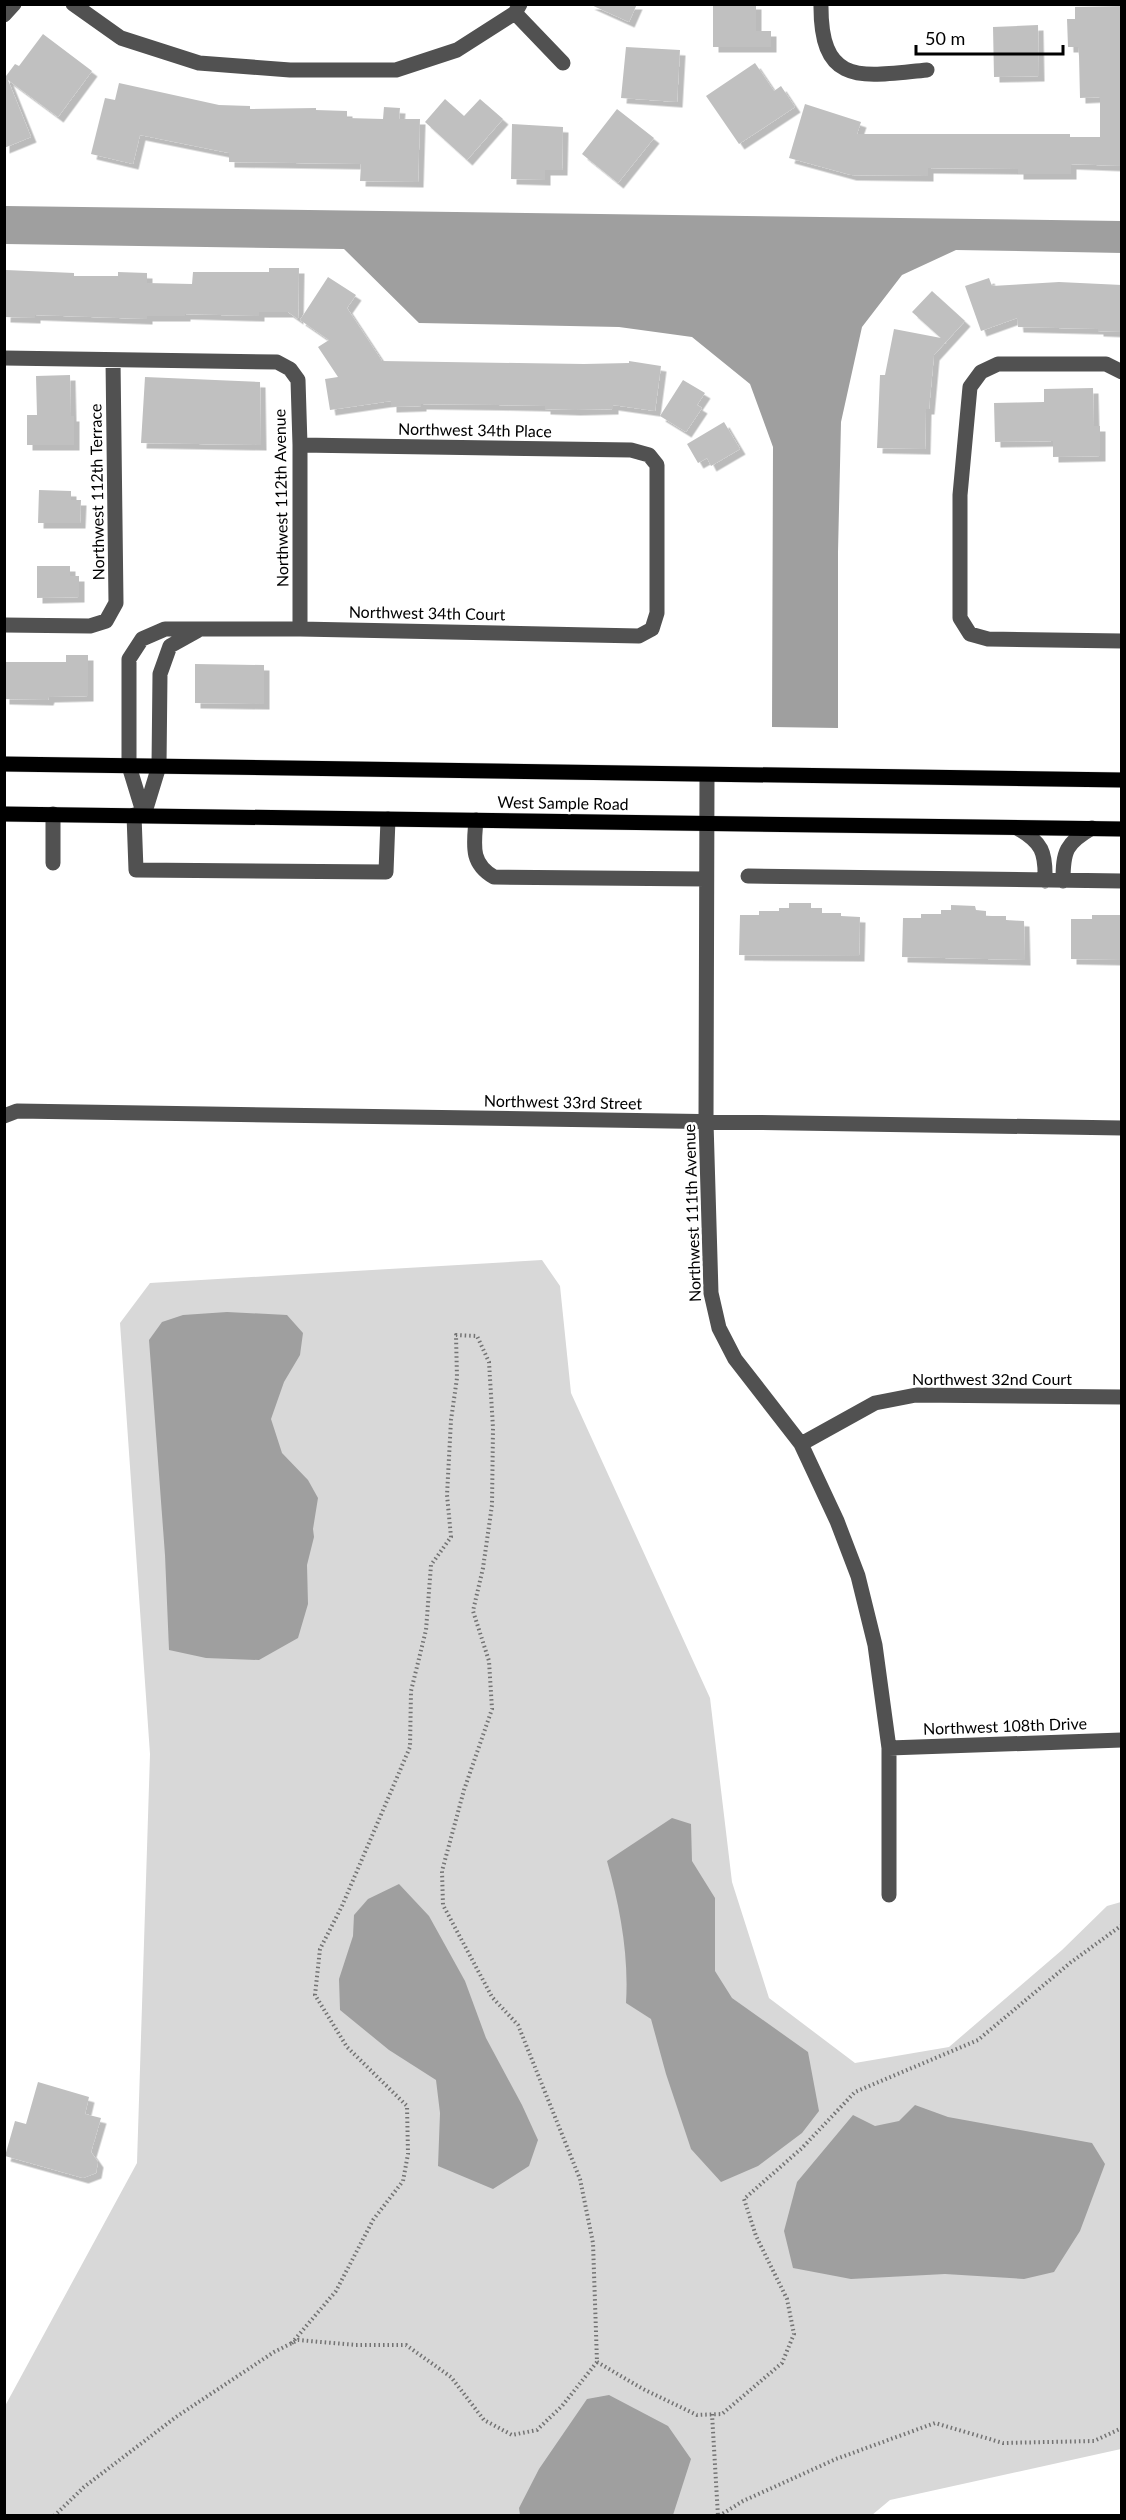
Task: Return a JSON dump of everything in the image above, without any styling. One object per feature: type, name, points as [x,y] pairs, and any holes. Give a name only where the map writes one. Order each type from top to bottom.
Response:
[{"type":"main road","name":"West Sample Road","points":[[4,764],[1122,780]]},
{"type":"main road","name":"West Sample Road","points":[[4,814],[1122,829]]},
{"type":"street","points":[[4,15],[14,4]]},
{"type":"street","points":[[73,4],[121,38],[199,63],[290,70],[396,70],[457,50],[518,9],[563,63]]},
{"type":"street","points":[[821,4],[821,30],[828,53],[844,70],[869,75],[927,70]]},
{"type":"street","points":[[4,358],[113,360]]},
{"type":"street","name":"Northwest 112th Avenue","points":[[113,360],[277,362],[290,369],[298,380],[300,628]]},
{"type":"street","name":"Northwest 112th Terrace","points":[[4,624],[90,626],[106,621],[116,603],[113,360]]},
{"type":"street","points":[[1122,372],[1106,364],[998,364],[981,372],[970,387],[960,495],[960,618],[970,634],[988,639],[1122,641]]},
{"type":"street","name":"Northwest 34th Place","points":[[300,445],[632,450],[649,455],[657,465],[657,614],[652,628]]},
{"type":"street","name":"Northwest 34th Court","points":[[139,815],[129,766],[129,659],[142,639],[165,629],[300,628],[639,636],[652,628]]},
{"type":"street","name":"Northwest 34th Court","points":[[139,815],[159,766],[160,674],[170,646],[200,629]]},
{"type":"street","name":"Northwest 111th Avenue","points":[[707,775],[706,1122],[711,1293],[719,1328],[735,1359],[801,1444],[837,1521],[858,1576],[875,1645],[890,1748],[890,1895]]},
{"type":"street","points":[[53,814],[53,863]]},
{"type":"street","points":[[139,815],[136,870],[386,872],[388,819]]},
{"type":"street","points":[[476,820],[476,860],[483,871],[494,877],[706,879]]},
{"type":"street","points":[[1017,828],[1033,837],[1041,848],[1046,862],[1045,881]]},
{"type":"street","points":[[1063,881],[1063,863],[1067,848],[1073,839],[1092,828]]},
{"type":"street","points":[[747,876],[1122,882]]},
{"type":"street","name":"Northwest 33rd Street","points":[[4,1116],[17,1111],[1122,1128]]},
{"type":"street","name":"Northwest 32nd Court","points":[[801,1444],[875,1403],[916,1395],[1122,1397]]},
{"type":"street","name":"Northwest 108th Drive","points":[[890,1748],[1122,1740]]},
{"type":"path","points":[[54,2516],[84,2487],[176,2417],[274,2352],[291,2344],[298,2340],[356,2344],[405,2344],[452,2377],[484,2420],[512,2435],[537,2430],[562,2406],[597,2361],[593,2243],[580,2179],[518,2025],[492,1996],[443,1905],[442,1871],[464,1790],[492,1709],[489,1661],[473,1611],[483,1568],[492,1506],[493,1428],[489,1362],[477,1336],[456,1335],[457,1378],[451,1420],[447,1495],[451,1536],[431,1565],[426,1630],[411,1691],[410,1747],[342,1906],[320,1949],[315,1995],[347,2047],[407,2106],[408,2154],[404,2181],[373,2220],[336,2291],[291,2344]]},
{"type":"path","points":[[597,2361],[643,2389],[698,2415],[722,2414],[782,2364],[794,2334],[787,2300],[756,2236],[744,2199],[802,2148],[855,2092],[978,2040],[1070,1963],[1122,1925]]},
{"type":"path","points":[[712,2414],[718,2516],[743,2501],[836,2459],[934,2423],[1003,2443],[1094,2441],[1122,2428]]},
{"type":"shaded area","points":[[5,206],[1121,221],[1122,253],[956,250],[902,275],[862,327],[841,422],[838,728],[772,727],[773,447],[750,384],[692,337],[619,327],[419,323],[344,249],[5,244]]},
{"type":"shaded area","points":[[542,1260],[560,1286],[571,1393],[710,1698],[732,1882],[769,1998],[855,2063],[949,2047],[1062,1950],[1107,1906],[1121,1902],[1121,2449],[890,2500],[872,2515],[5,2516],[5,2406],[137,2163],[150,1754],[120,1323],[150,1283]]},
{"type":"shaded area","points":[[227,1312],[287,1315],[303,1333],[300,1355],[284,1382],[271,1419],[282,1453],[308,1480],[318,1498],[313,1529],[314,1537],[307,1565],[308,1604],[298,1638],[259,1660],[206,1658],[169,1650],[165,1555],[149,1340],[162,1322],[183,1315]]},
{"type":"shaded area","points":[[672,1818],[691,1824],[692,1861],[715,1898],[715,1971],[732,1998],[808,2052],[819,2111],[802,2133],[758,2166],[721,2182],[691,2149],[666,2074],[651,2019],[626,2003],[626,1967],[622,1931],[607,1861]]},
{"type":"shaded area","points":[[399,1884],[429,1916],[465,1981],[486,2038],[538,2140],[529,2166],[493,2189],[438,2166],[440,2113],[436,2080],[389,2050],[340,2010],[339,1979],[353,1936],[354,1915],[368,1899]]},
{"type":"shaded area","points":[[915,2105],[948,2117],[1092,2143],[1105,2164],[1080,2231],[1054,2272],[1024,2279],[945,2274],[851,2279],[793,2268],[784,2231],[797,2182],[853,2115],[875,2126],[899,2121]]},
{"type":"shaded area","points":[[609,2395],[668,2426],[691,2459],[673,2515],[520,2515],[519,2508],[539,2469],[587,2399]]},
{"type":"building","points":[[589,4],[637,4],[629,22]]},
{"type":"building","points":[[713,4],[756,4],[756,31],[771,31],[771,47],[713,47]]},
{"type":"building","points":[[1122,6],[1122,166],[1071,164],[1071,174],[1018,174],[1018,169],[928,168],[928,176],[851,175],[789,158],[805,104],[861,122],[857,134],[1070,134],[1070,137],[1100,137],[1100,97],[1080,98],[1078,47],[1068,47],[1067,19],[1075,19],[1075,7]]},
{"type":"building","points":[[1038,25],[1039,76],[994,77],[993,27]]},
{"type":"building","points":[[43,34],[92,71],[58,117],[8,80],[31,137],[4,148],[4,74],[6,76],[15,64],[19,66]]},
{"type":"building","points":[[626,47],[680,50],[677,102],[621,98]]},
{"type":"building","points":[[755,63],[774,91],[781,86],[795,107],[739,144],[706,96]]},
{"type":"building","points":[[119,83],[219,105],[250,106],[250,109],[316,108],[316,110],[347,111],[347,118],[383,119],[384,107],[400,108],[399,119],[420,119],[418,182],[360,181],[361,164],[229,162],[229,153],[140,135],[133,164],[91,154],[105,98],[115,100]]},
{"type":"building","points":[[445,99],[464,116],[480,99],[503,119],[467,160],[425,122]]},
{"type":"building","points":[[617,109],[654,138],[618,183],[582,154]]},
{"type":"building","points":[[512,124],[563,127],[562,170],[545,170],[545,180],[511,179]]},
{"type":"building","points":[[269,268],[299,268],[298,319],[288,312],[259,312],[259,316],[185,314],[185,316],[147,316],[147,319],[35,315],[35,318],[5,317],[6,270],[74,273],[74,276],[118,276],[118,272],[147,273],[147,283],[192,284],[193,272],[269,272]]},
{"type":"building","points":[[328,277],[356,295],[347,308],[382,361],[584,364],[629,363],[629,361],[661,366],[655,411],[613,405],[613,409],[575,410],[545,409],[545,406],[498,405],[421,404],[421,406],[391,407],[391,401],[330,410],[325,379],[338,377],[318,347],[329,340],[300,320]]},
{"type":"building","points":[[989,278],[992,286],[1059,282],[1122,285],[1122,332],[1098,331],[1098,329],[1018,327],[1017,318],[981,331],[965,286]]},
{"type":"building","points":[[932,291],[965,321],[934,355],[929,409],[926,409],[925,449],[877,448],[880,375],[885,375],[894,329],[941,338],[912,312]]},
{"type":"building","points":[[70,375],[74,445],[27,445],[27,415],[37,415],[36,376]]},
{"type":"building","points":[[145,377],[260,382],[261,445],[141,443]]},
{"type":"building","points":[[683,380],[705,393],[697,405],[702,408],[686,432],[660,416]]},
{"type":"building","points":[[1093,388],[1094,426],[1100,426],[1100,456],[1053,457],[1053,441],[995,442],[994,403],[1044,402],[1044,389]]},
{"type":"building","points":[[724,422],[740,449],[711,466],[707,458],[698,463],[687,444]]},
{"type":"building","points":[[39,490],[71,491],[71,500],[81,500],[80,523],[38,523]]},
{"type":"building","points":[[37,566],[70,566],[70,576],[79,576],[79,597],[37,598]]},
{"type":"building","points":[[66,655],[88,655],[88,696],[49,697],[48,700],[4,699],[4,662],[66,662]]},
{"type":"building","points":[[195,664],[264,665],[264,704],[195,703]]},
{"type":"building","points":[[789,903],[811,903],[811,908],[822,908],[822,913],[841,913],[841,916],[860,917],[859,956],[739,955],[740,915],[759,915],[759,911],[779,911],[779,908],[789,908]]},
{"type":"building","points":[[951,905],[975,906],[976,910],[986,911],[986,916],[1006,916],[1006,920],[1024,921],[1025,960],[902,957],[903,918],[921,918],[921,914],[941,914],[941,910],[951,910]]},
{"type":"building","points":[[1092,915],[1122,915],[1122,960],[1071,959],[1071,919],[1092,919]]},
{"type":"building","points":[[38,2082],[89,2097],[85,2114],[101,2118],[91,2152],[98,2162],[96,2173],[83,2178],[5,2156],[15,2121],[26,2124]]}]
